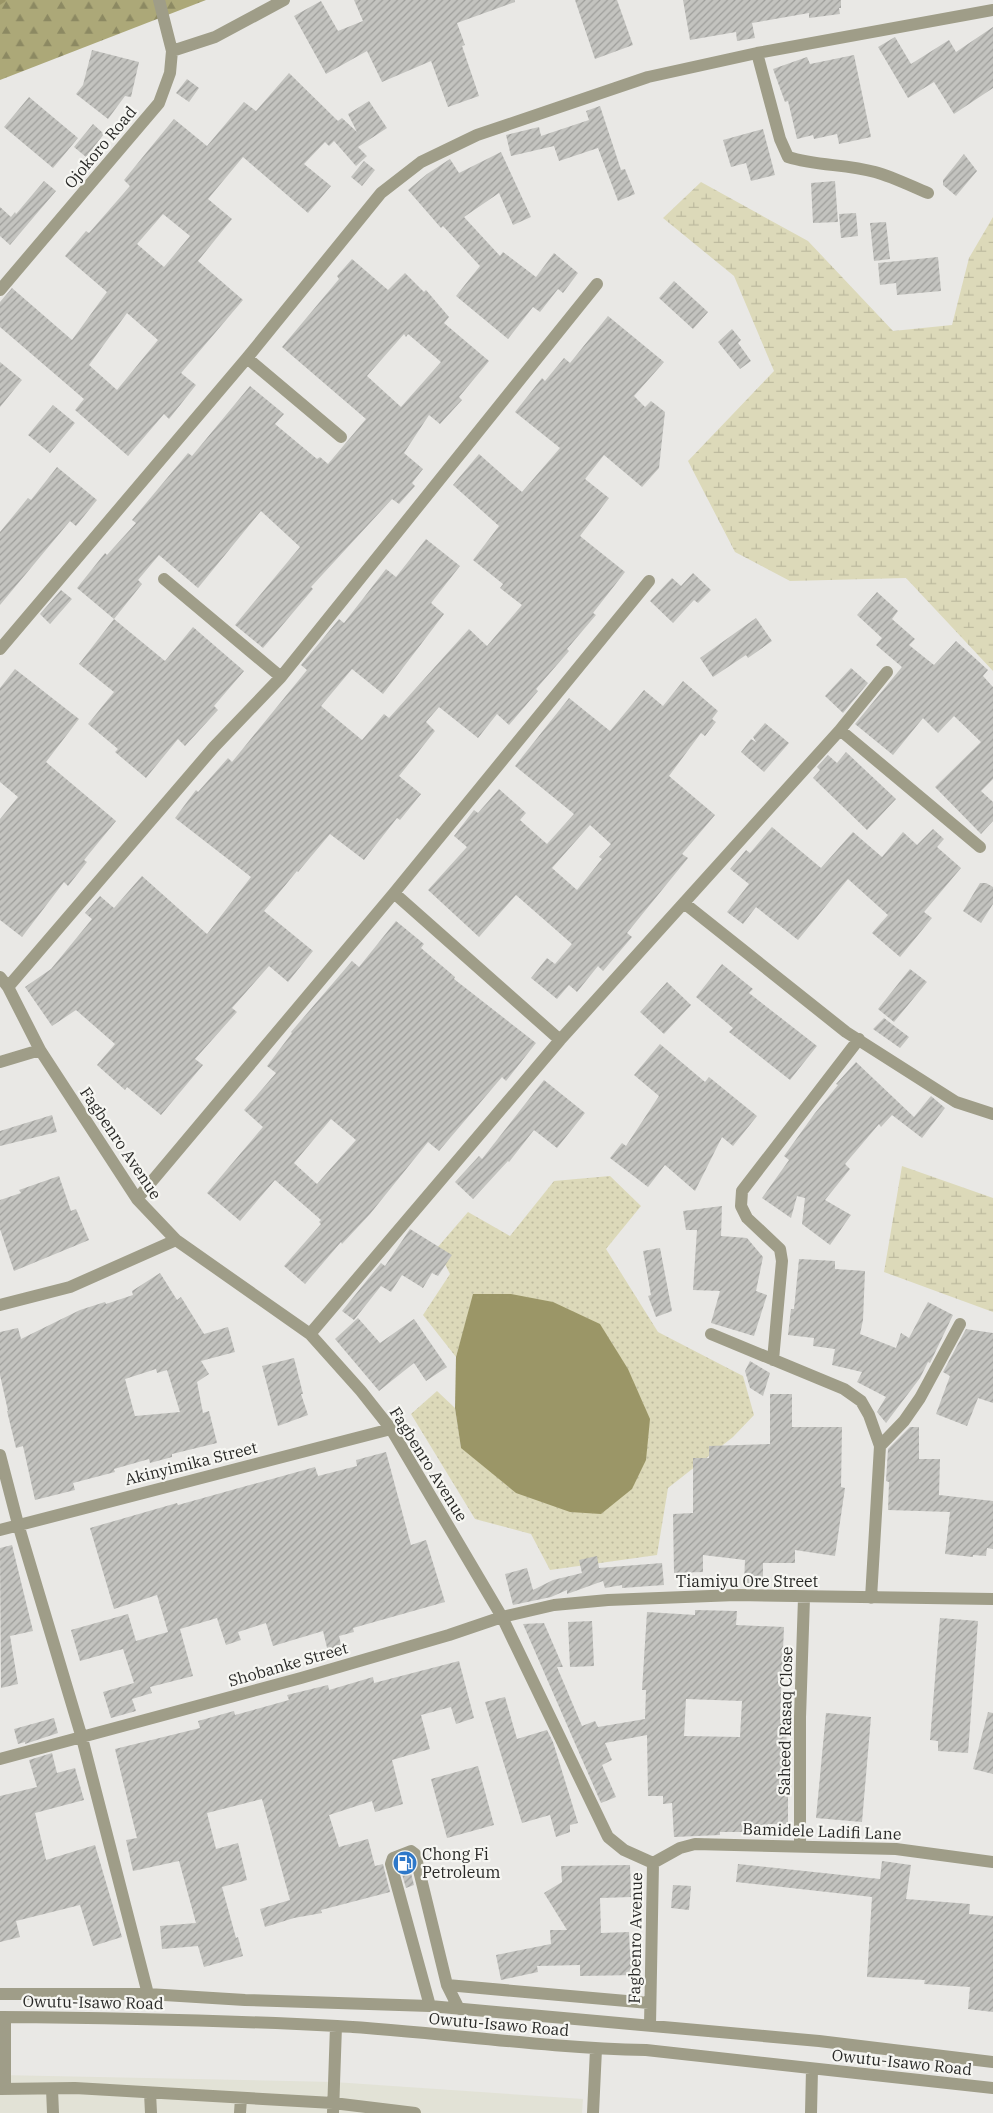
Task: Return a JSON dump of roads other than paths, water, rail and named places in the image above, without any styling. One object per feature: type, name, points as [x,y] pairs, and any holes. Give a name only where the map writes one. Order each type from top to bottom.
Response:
[{"type":"street","points":[[172,51],[215,37],[284,0]]},
{"type":"street","name":"Ojokoro Road","points":[[0,290],[159,103],[170,73],[172,51],[160,2]]},
{"type":"street","points":[[0,649],[247,358],[381,193],[421,162],[477,135],[648,77],[757,53],[993,10]]},
{"type":"street","points":[[757,53],[780,139],[788,156],[804,162],[824,163],[875,172],[928,193]]},
{"type":"street","points":[[4,982],[214,747],[281,677],[597,284]]},
{"type":"street","points":[[247,358],[341,437]]},
{"type":"street","points":[[164,579],[281,677]]},
{"type":"street","points":[[136,1199],[394,893],[649,581]]},
{"type":"street","points":[[310,1334],[560,1040],[840,730],[887,672]]},
{"type":"street","points":[[840,730],[980,847]]},
{"type":"street","points":[[394,893],[560,1040]]},
{"type":"street","points":[[684,902],[846,1032],[956,1102],[993,1114]]},
{"type":"street","name":"Fagbenro Avenue","points":[[4,982],[40,1050],[136,1199],[176,1240],[310,1334],[361,1391],[391,1429],[502,1616],[608,1836],[624,1850],[653,1863],[650,2025]]},
{"type":"street","points":[[773,1360],[782,1261],[780,1249],[747,1218],[741,1206],[742,1191],[859,1039]]},
{"type":"street","points":[[0,1062],[40,1050]]},
{"type":"street","points":[[0,1305],[70,1287],[176,1240]]},
{"type":"street","points":[[880,1446],[904,1421],[920,1398],[960,1324]]},
{"type":"street","points":[[711,1334],[844,1389],[861,1401],[869,1415],[880,1446],[871,1598]]},
{"type":"street","name":"Akinyimika Street","points":[[0,1530],[391,1429]]},
{"type":"street","points":[[0,1455],[18,1524],[82,1738],[148,1994]]},
{"type":"street","name":"Tiamiyu Ore Street","points":[[502,1616],[586,1601],[736,1595],[804,1598],[993,1599]]},
{"type":"street","name":"Saheed Rasaq Close","points":[[800,1845],[800,1717],[804,1598]]},
{"type":"street","name":"Shobanke Street","points":[[0,1759],[301,1678],[449,1635],[502,1616]]},
{"type":"street","name":"Bamidele Ladifi Lane","points":[[653,1863],[680,1848],[695,1844],[800,1845],[896,1849],[993,1862]]},
{"type":"street","points":[[430,2006],[391,1864],[393,1858],[411,1851],[415,1854],[447,1985],[459,2009]]},
{"type":"street","points":[[447,1985],[649,2003]]},
{"type":"street","name":"Owutu-Isawo Road","points":[[0,1994],[148,1994],[245,2000],[430,2006],[819,2041],[993,2062]]},
{"type":"street","points":[[2,2017],[3,2089],[75,2088],[241,2098],[333,2108],[415,2113]]},
{"type":"street","name":"Owutu-Isawo Road","points":[[2,2017],[140,2018],[336,2026],[458,2035],[596,2049],[646,2050],[993,2088]]},
{"type":"street","points":[[333,2108],[336,2026]]},
{"type":"street","points":[[593,2113],[596,2049]]},
{"type":"street","points":[[811,2113],[812,2069]]},
{"type":"street","points":[[52,2089],[53,2113]]},
{"type":"street","points":[[150,2093],[151,2113]]},
{"type":"street","points":[[240,2113],[241,2098]]},
{"type":"place","name":"Chong Fi Petroleum","points":[[405,1863]]}]
